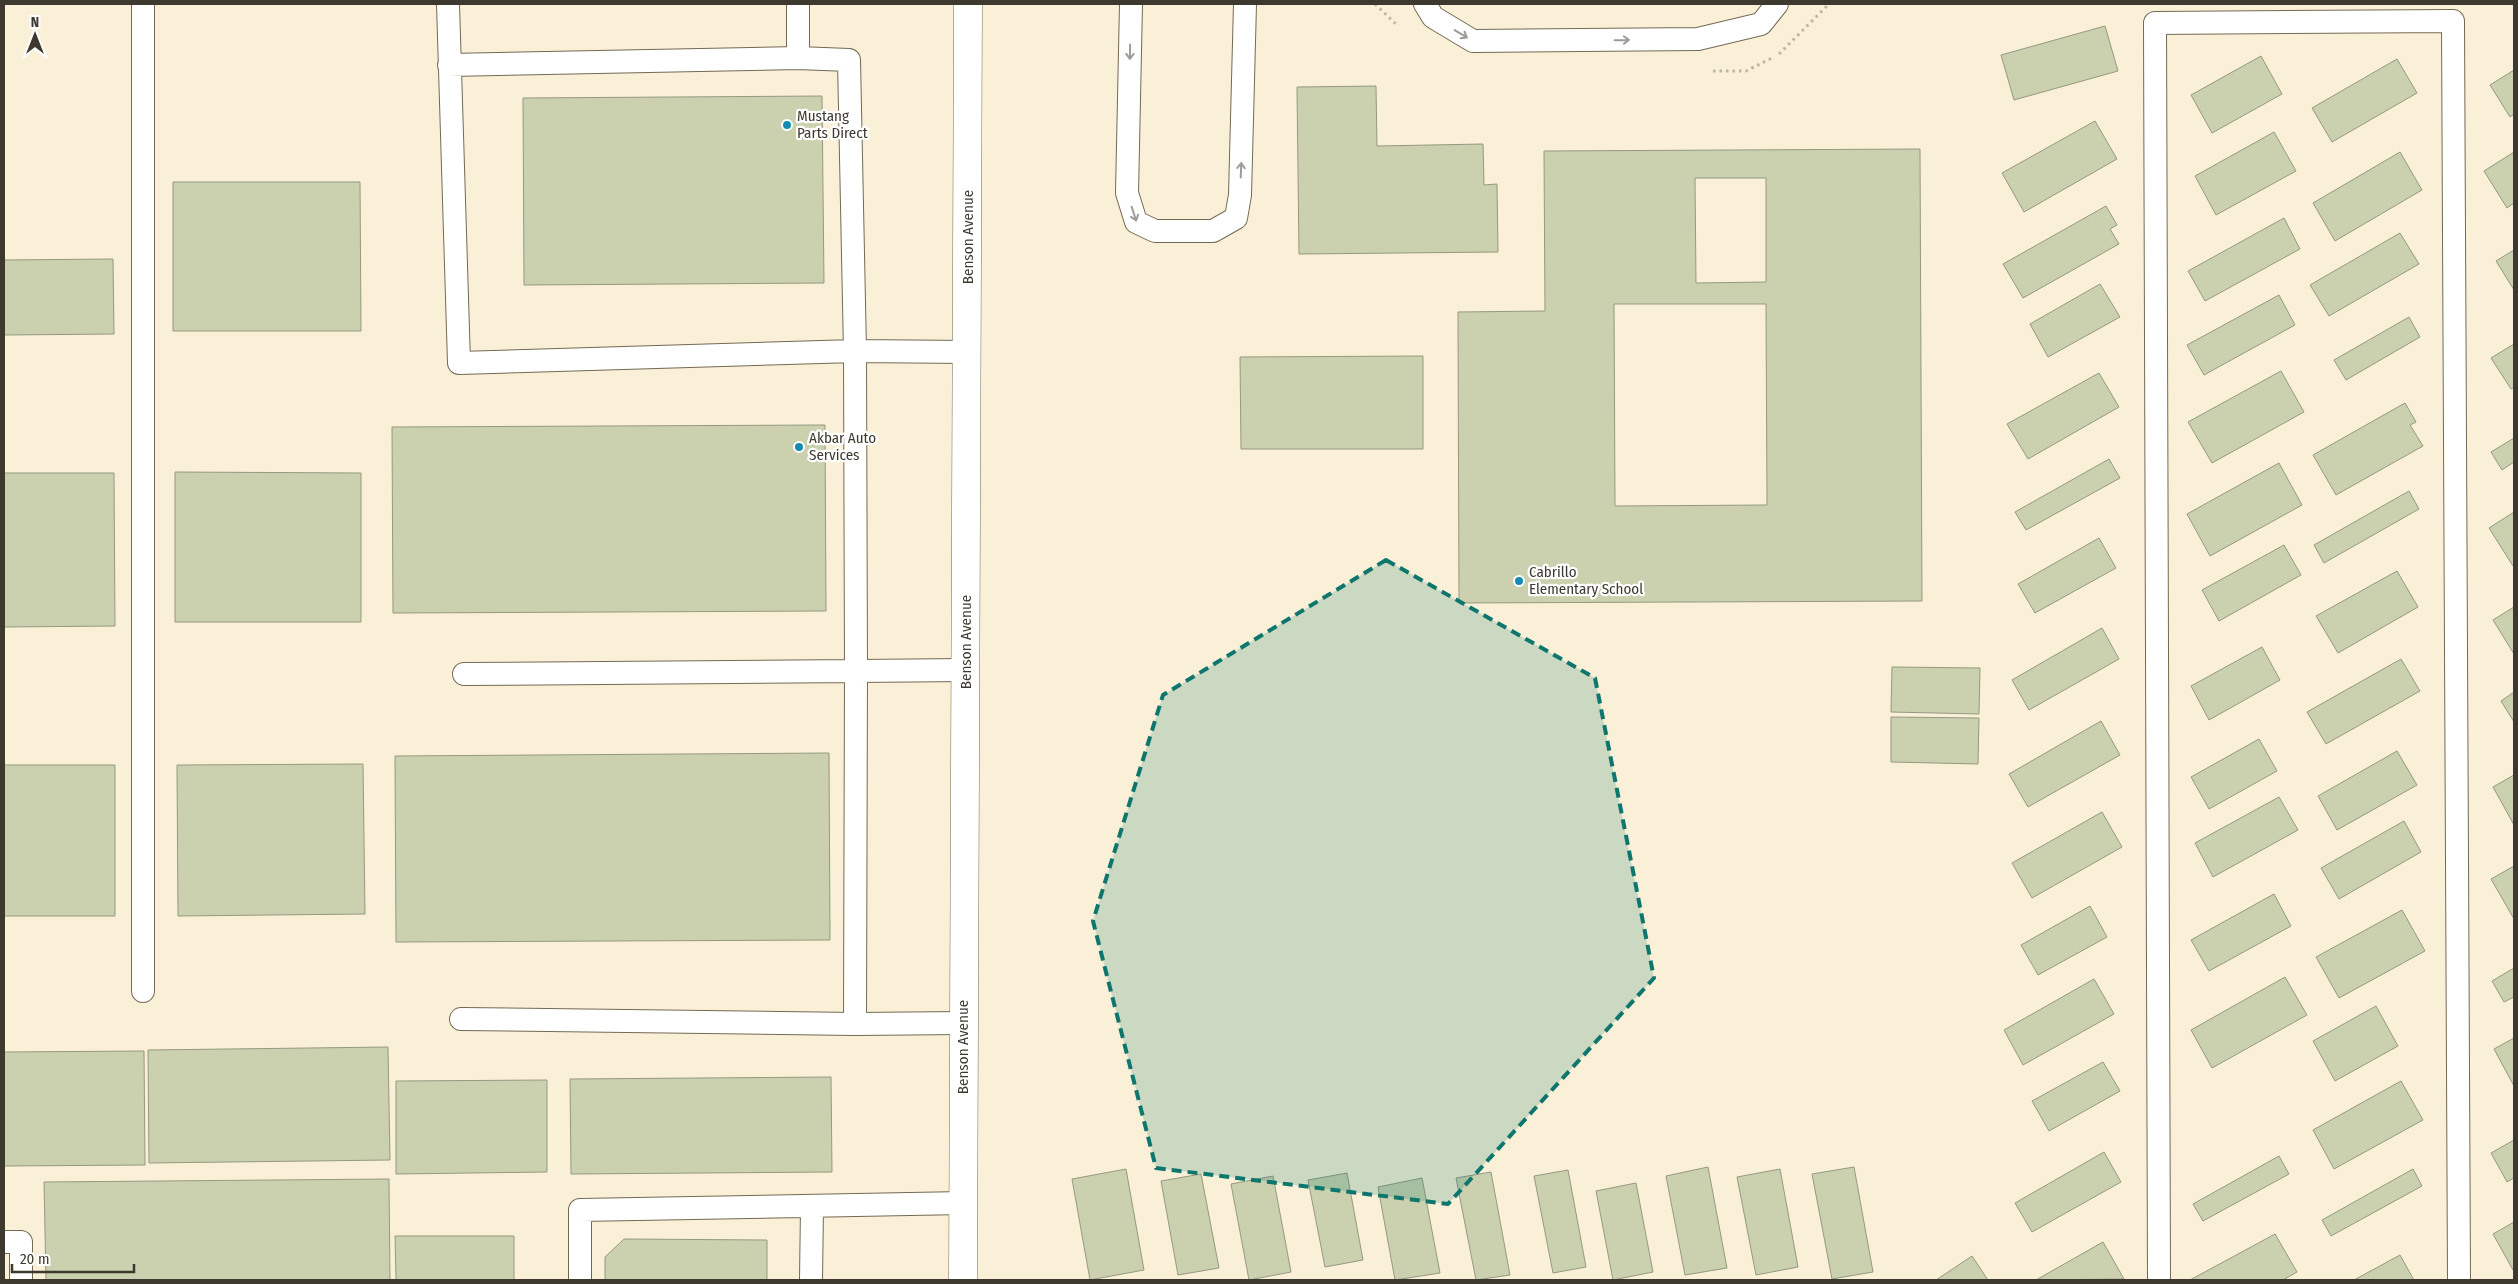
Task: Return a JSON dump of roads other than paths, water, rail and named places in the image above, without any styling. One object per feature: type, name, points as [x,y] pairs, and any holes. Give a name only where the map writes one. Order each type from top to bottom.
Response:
[{"type":"main road","name":"Benson Avenue","points":[[963,1280],[968,4]]},
{"type":"lane","points":[[143,4],[143,991]]},
{"type":"lane","points":[[448,4],[459,363],[855,351],[968,352]]},
{"type":"lane","points":[[798,4],[798,58]]},
{"type":"lane","points":[[1131,4],[1127,193],[1136,222],[1155,232],[1214,231],[1236,218],[1240,195],[1245,4]]},
{"type":"lane","points":[[1425,4],[1432,17],[1473,41],[1698,39],[1761,24],[1778,4]]},
{"type":"lane","points":[[2159,1280],[2155,23],[2281,13],[2454,21],[2459,1280]]},
{"type":"lane","points":[[449,65],[798,58],[849,60],[855,351],[855,1024]]},
{"type":"lane","points":[[464,674],[966,670]]},
{"type":"lane","points":[[461,1019],[963,1024]]},
{"type":"lane","points":[[580,1280],[580,1210],[964,1203]]},
{"type":"lane","points":[[811,1280],[812,1207]]},
{"type":"lane","points":[[4,1242],[21,1242],[21,1280]]},
{"type":"place","name":"Mustang Parts Direct","points":[[787,125]]},
{"type":"place","name":"Akbar Auto Services","points":[[799,447]]},
{"type":"place","name":"Cabrillo Elementary School","points":[[1519,581]]}]
